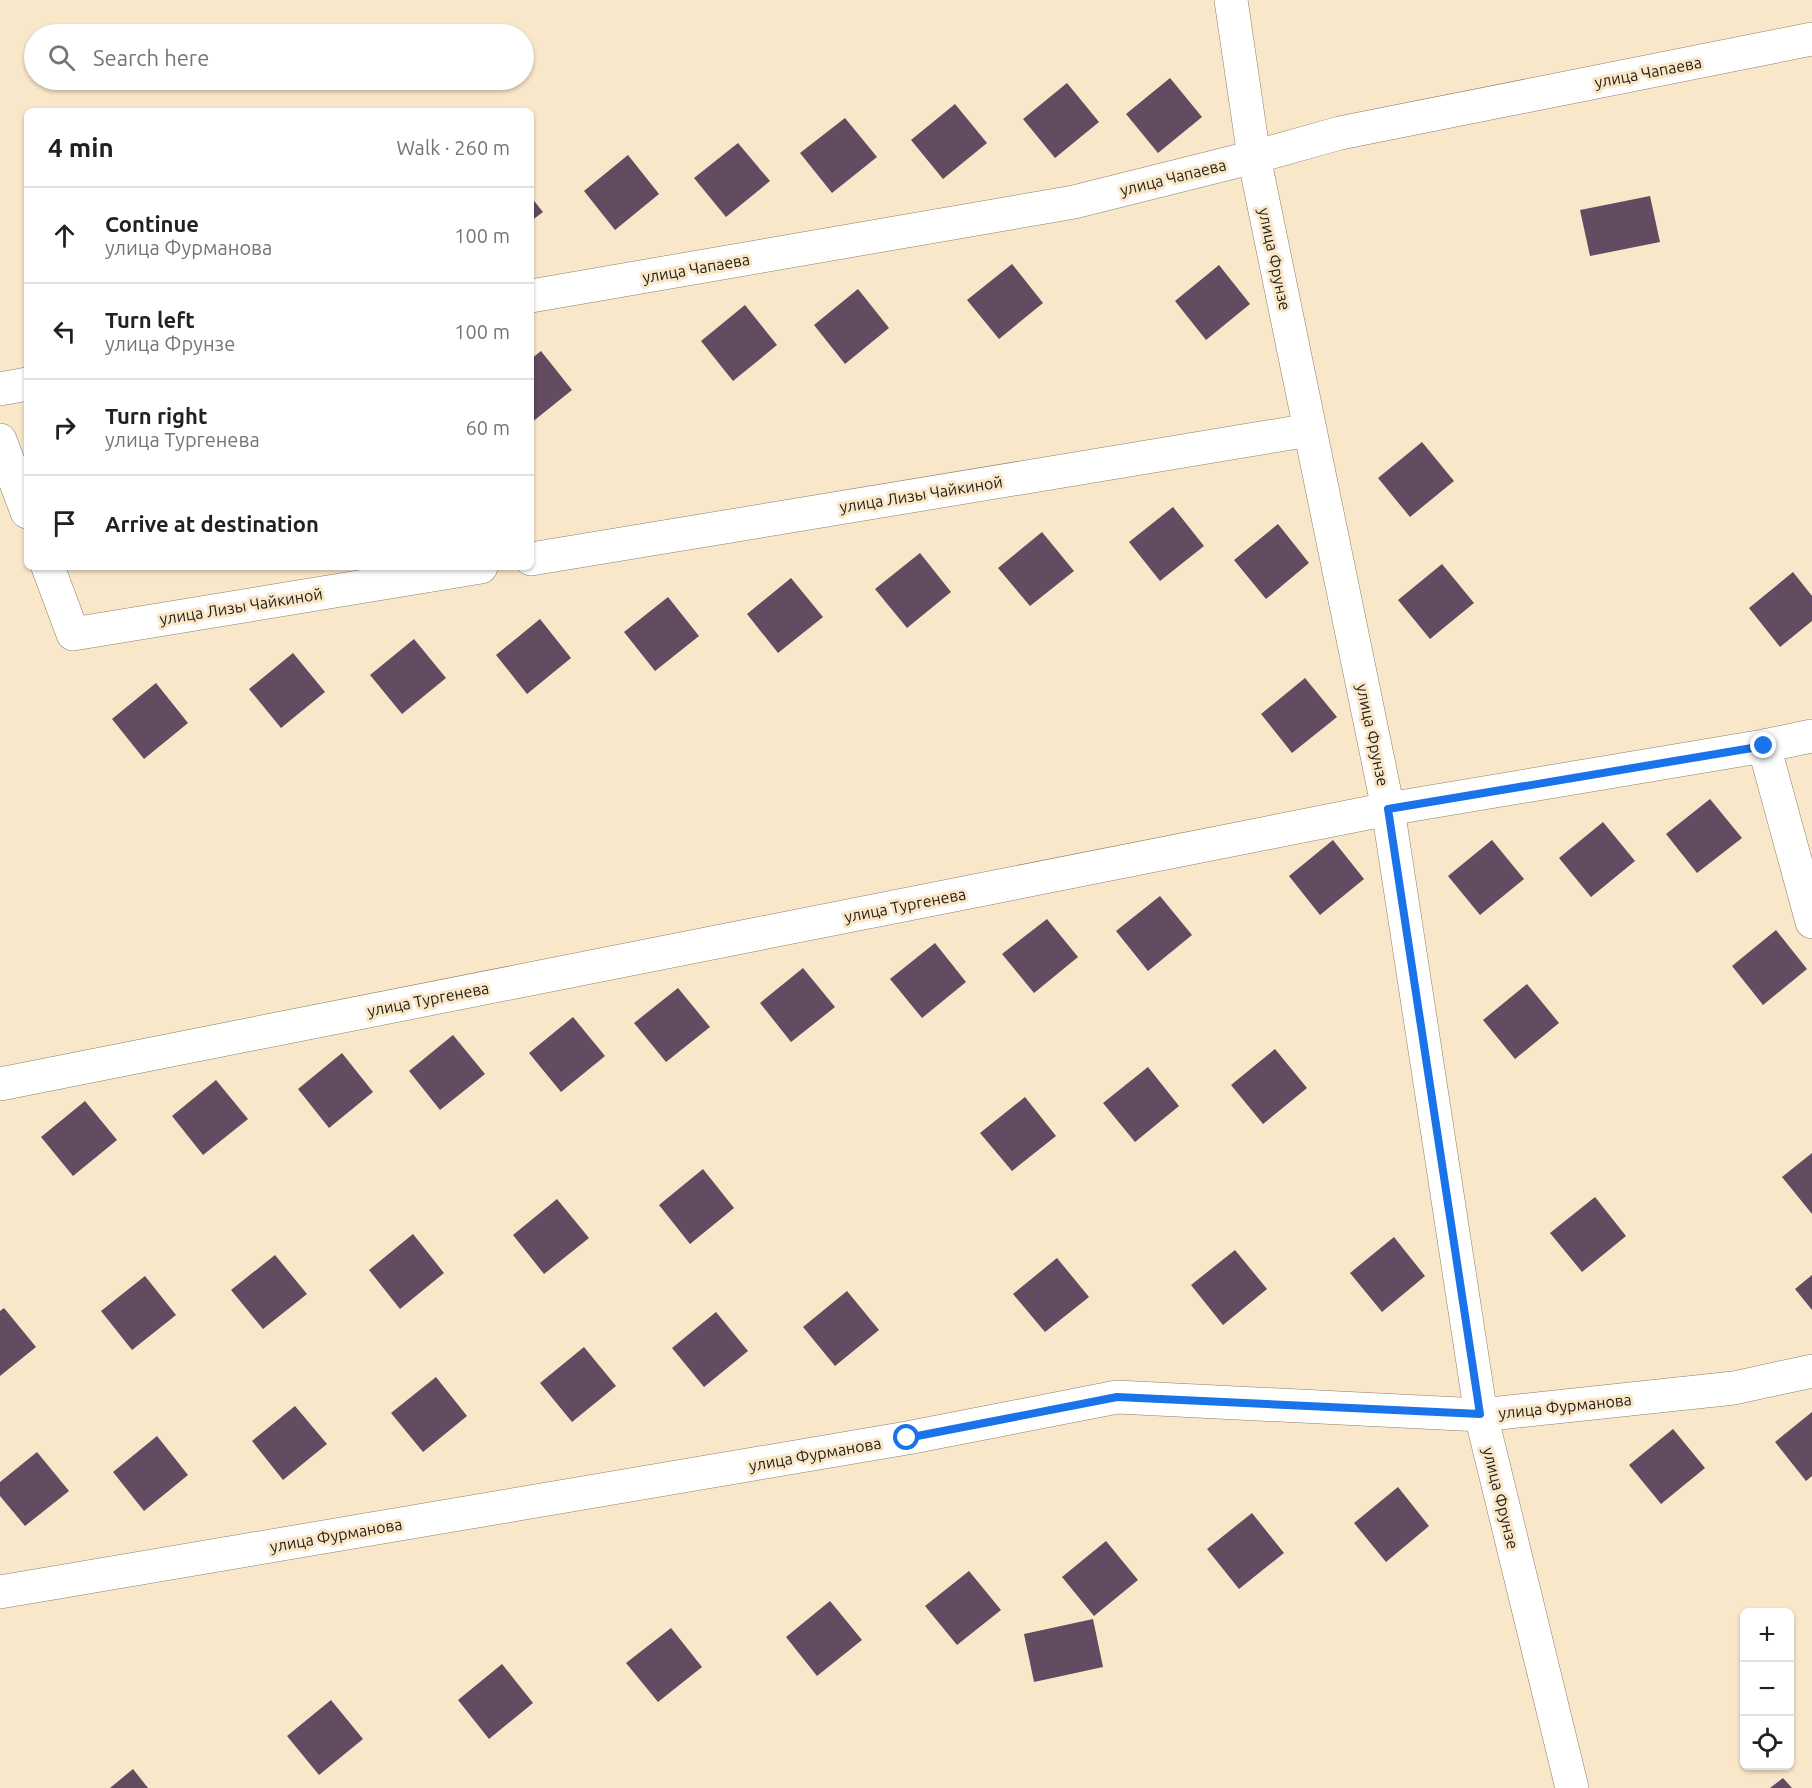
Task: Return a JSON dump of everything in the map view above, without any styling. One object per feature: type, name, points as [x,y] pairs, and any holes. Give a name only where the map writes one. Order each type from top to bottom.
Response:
[{"type":"street","name":"улица Фрунзе","points":[[1230,0],[1254,158],[1388,809],[1480,1414],[1572,1788]]},
{"type":"street","name":"улица Чапаева","points":[[534,295],[1074,202],[1254,158],[1340,133],[1812,39]]},
{"type":"street","points":[[0,389],[24,385]]},
{"type":"street","name":"улица Лизы Чайкиной","points":[[534,559],[1310,430]]},
{"type":"street","points":[[0,440],[24,504]]},
{"type":"street","name":"улица Лизы Чайкиной","points":[[49,570],[73,634],[463,570]]},
{"type":"street","name":"улица Тургенева","points":[[0,1084],[1388,809],[1812,736]]},
{"type":"street","points":[[1764,746],[1812,922]]},
{"type":"street","name":"улица Фурманова","points":[[0,1592],[895,1440],[1117,1397],[1480,1414],[1734,1388],[1812,1371]]},
{"type":"building","points":[[1170,78],[1202,117],[1158,153],[1126,114]]},
{"type":"building","points":[[1067,83],[1099,122],[1055,158],[1023,119]]},
{"type":"building","points":[[955,104],[987,143],[943,179],[911,140]]},
{"type":"building","points":[[845,118],[877,157],[832,193],[800,153]]},
{"type":"building","points":[[738,143],[770,181],[726,217],[694,178]]},
{"type":"building","points":[[628,155],[659,194],[615,230],[584,191]]},
{"type":"building","points":[[1650,196],[1660,242],[1590,256],[1580,210]]},
{"type":"building","points":[[534,201],[543,212],[534,219]]},
{"type":"building","points":[[1012,264],[1043,303],[999,339],[967,300]]},
{"type":"building","points":[[1219,265],[1250,304],[1206,340],[1175,301]]},
{"type":"building","points":[[858,289],[889,328],[845,364],[814,325]]},
{"type":"building","points":[[745,305],[777,345],[733,381],[701,341]]},
{"type":"building","points":[[541,351],[572,390],[534,421],[534,357]]},
{"type":"building","points":[[1422,442],[1454,481],[1410,517],[1378,478]]},
{"type":"building","points":[[1173,507],[1204,546],[1160,581],[1129,542]]},
{"type":"building","points":[[1278,524],[1309,563],[1266,599],[1234,560]]},
{"type":"building","points":[[1042,532],[1074,571],[1030,606],[998,568]]},
{"type":"building","points":[[920,553],[951,592],[907,628],[875,589]]},
{"type":"building","points":[[1442,564],[1474,603],[1430,639],[1398,600]]},
{"type":"building","points":[[1793,572],[1812,596],[1812,621],[1780,647],[1749,608]]},
{"type":"building","points":[[791,578],[823,617],[778,653],[747,614]]},
{"type":"building","points":[[668,597],[699,636],[655,671],[624,632]]},
{"type":"building","points":[[540,619],[571,658],[527,694],[496,655]]},
{"type":"building","points":[[414,639],[446,678],[402,714],[370,675]]},
{"type":"building","points":[[293,653],[325,692],[281,728],[249,689]]},
{"type":"building","points":[[1305,678],[1337,717],[1292,753],[1261,714]]},
{"type":"building","points":[[156,683],[188,723],[144,759],[112,719]]},
{"type":"building","points":[[1710,799],[1742,838],[1697,873],[1666,834]]},
{"type":"building","points":[[1603,822],[1635,861],[1591,897],[1559,858]]},
{"type":"building","points":[[1333,840],[1364,879],[1320,915],[1289,876]]},
{"type":"building","points":[[1492,840],[1524,879],[1480,915],[1448,876]]},
{"type":"building","points":[[1160,896],[1192,935],[1148,971],[1116,931]]},
{"type":"building","points":[[1047,919],[1078,957],[1034,993],[1002,954]]},
{"type":"building","points":[[1776,930],[1807,969],[1763,1005],[1732,966]]},
{"type":"building","points":[[935,943],[966,982],[922,1018],[890,979]]},
{"type":"building","points":[[803,968],[835,1007],[791,1042],[760,1003]]},
{"type":"building","points":[[1527,984],[1559,1023],[1515,1059],[1483,1020]]},
{"type":"building","points":[[678,988],[710,1027],[666,1062],[634,1023]]},
{"type":"building","points":[[573,1017],[605,1056],[561,1092],[529,1053]]},
{"type":"building","points":[[453,1035],[485,1074],[440,1110],[409,1071]]},
{"type":"building","points":[[1275,1049],[1307,1088],[1263,1124],[1231,1085]]},
{"type":"building","points":[[342,1053],[373,1092],[329,1128],[298,1089]]},
{"type":"building","points":[[1148,1067],[1179,1106],[1135,1142],[1103,1103]]},
{"type":"building","points":[[216,1080],[248,1119],[203,1155],[172,1116]]},
{"type":"building","points":[[1025,1097],[1056,1136],[1012,1171],[980,1133]]},
{"type":"building","points":[[85,1101],[117,1140],[73,1176],[41,1137]]},
{"type":"building","points":[[1812,1153],[1812,1214],[1782,1177]]},
{"type":"building","points":[[703,1169],[734,1208],[690,1244],[659,1205]]},
{"type":"building","points":[[1595,1197],[1626,1236],[1582,1272],[1550,1233]]},
{"type":"building","points":[[557,1199],[589,1238],[544,1274],[513,1235]]},
{"type":"building","points":[[413,1234],[444,1273],[400,1309],[369,1270]]},
{"type":"building","points":[[1394,1237],[1425,1276],[1382,1312],[1350,1273]]},
{"type":"building","points":[[1235,1250],[1267,1289],[1223,1325],[1191,1285]]},
{"type":"building","points":[[275,1255],[307,1294],[263,1329],[231,1290]]},
{"type":"building","points":[[1057,1258],[1089,1297],[1045,1332],[1013,1294]]},
{"type":"building","points":[[1812,1275],[1812,1310],[1795,1289]]},
{"type":"building","points":[[145,1276],[176,1315],[132,1350],[101,1311]]},
{"type":"building","points":[[847,1291],[879,1330],[835,1366],[803,1327]]},
{"type":"building","points":[[4,1308],[36,1347],[0,1376],[0,1311]]},
{"type":"building","points":[[716,1312],[748,1351],[704,1387],[672,1348]]},
{"type":"building","points":[[584,1347],[616,1386],[572,1422],[540,1383]]},
{"type":"building","points":[[436,1377],[467,1416],[423,1452],[391,1413]]},
{"type":"building","points":[[295,1406],[327,1444],[283,1480],[252,1441]]},
{"type":"building","points":[[1812,1412],[1812,1476],[1806,1481],[1775,1442]]},
{"type":"building","points":[[1673,1429],[1705,1468],[1661,1504],[1629,1465]]},
{"type":"building","points":[[157,1436],[188,1475],[144,1511],[113,1472]]},
{"type":"building","points":[[37,1452],[69,1491],[25,1526],[0,1496],[0,1482]]},
{"type":"building","points":[[1398,1487],[1429,1526],[1386,1562],[1354,1523]]},
{"type":"building","points":[[1252,1513],[1284,1553],[1239,1589],[1207,1549]]},
{"type":"building","points":[[1106,1541],[1138,1580],[1094,1616],[1062,1577]]},
{"type":"building","points":[[969,1571],[1001,1610],[957,1645],[925,1606]]},
{"type":"building","points":[[830,1601],[862,1640],[817,1676],[786,1637]]},
{"type":"building","points":[[1093,1619],[1103,1667],[1034,1682],[1024,1634]]},
{"type":"building","points":[[671,1628],[702,1667],[658,1702],[626,1663]]},
{"type":"building","points":[[502,1664],[533,1703],[489,1739],[458,1700]]},
{"type":"building","points":[[331,1700],[363,1739],[319,1775],[287,1736]]},
{"type":"building","points":[[133,1769],[148,1788],[110,1788]]},
{"type":"building","points":[[1783,1778],[1792,1788],[1770,1788]]},
{"type":"route","points":[[907,1438],[1117,1397],[1480,1414],[1388,809],[1764,746]]}]
